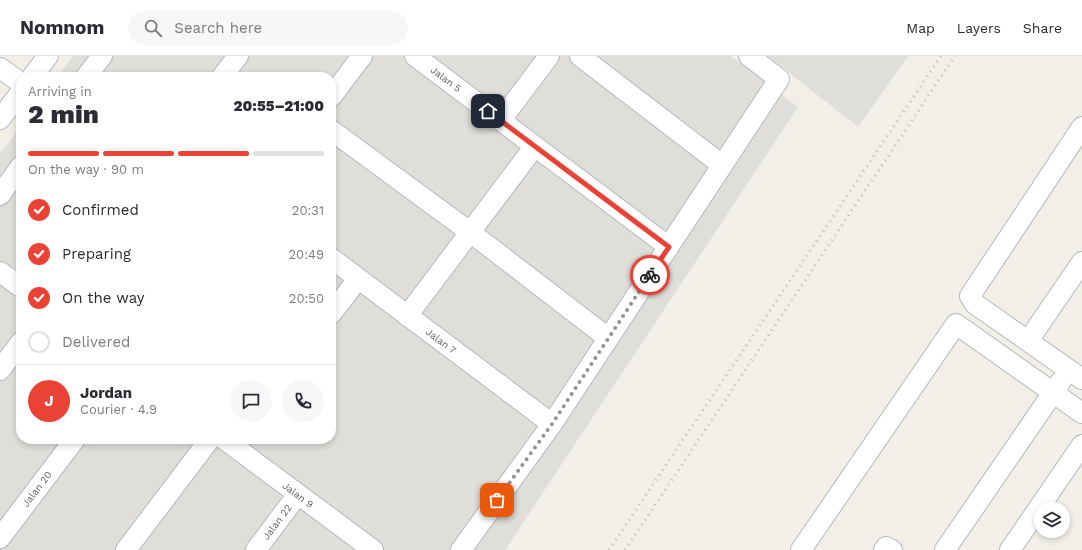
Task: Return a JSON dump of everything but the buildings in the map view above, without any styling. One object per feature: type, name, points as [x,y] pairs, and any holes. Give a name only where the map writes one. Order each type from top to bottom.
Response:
[{"type":"street","points":[[36,72],[48,56]]},
{"type":"street","points":[[90,72],[102,56]]},
{"type":"street","points":[[226,72],[238,56]]},
{"type":"street","points":[[336,90],[362,56]]},
{"type":"street","name":"Jalan 5","points":[[415,56],[669,247]]},
{"type":"street","points":[[501,120],[549,56]]},
{"type":"street","points":[[580,56],[722,165]]},
{"type":"street","points":[[461,550],[552,424],[778,80],[749,56]]},
{"type":"street","points":[[0,68],[16,79]]},
{"type":"street","points":[[0,119],[16,98]]},
{"type":"street","points":[[945,550],[1053,392],[1075,374],[975,304],[970,296],[1082,127]]},
{"type":"street","points":[[336,134],[470,232],[608,338]]},
{"type":"street","points":[[407,316],[535,146]]},
{"type":"street","points":[[0,195],[16,173]]},
{"type":"street","name":"Jalan 7","points":[[336,262],[552,424]]},
{"type":"street","points":[[1028,341],[1082,262]]},
{"type":"street","points":[[0,272],[16,283]]},
{"type":"street","points":[[336,308],[358,279]]},
{"type":"street","points":[[801,550],[956,324],[1082,413]]},
{"type":"street","points":[[0,370],[16,349]]},
{"type":"street","name":"Jalan 20","points":[[0,538],[70,444]]},
{"type":"street","points":[[126,550],[206,444]]},
{"type":"street","name":"Jalan 9","points":[[235,444],[298,494],[373,550]]},
{"type":"street","points":[[1010,550],[1082,445]]},
{"type":"street","name":"Jalan 22","points":[[256,550],[298,494]]},
{"type":"street","points":[[884,550],[886,547],[892,550]]},
{"type":"shaded area","points":[[73,56],[731,56],[798,107],[505,550],[0,550],[0,154],[16,133],[16,444],[336,444],[336,72],[61,72]]},
{"type":"shaded area","points":[[768,56],[908,56],[858,127]]},
{"type":"railway","points":[[609,550],[941,56]]},
{"type":"railway","points":[[625,550],[955,56]]},
{"type":"way so far","points":[[497,500],[552,424],[650,275]]},
{"type":"route","points":[[488,111],[669,247],[650,275]]}]
